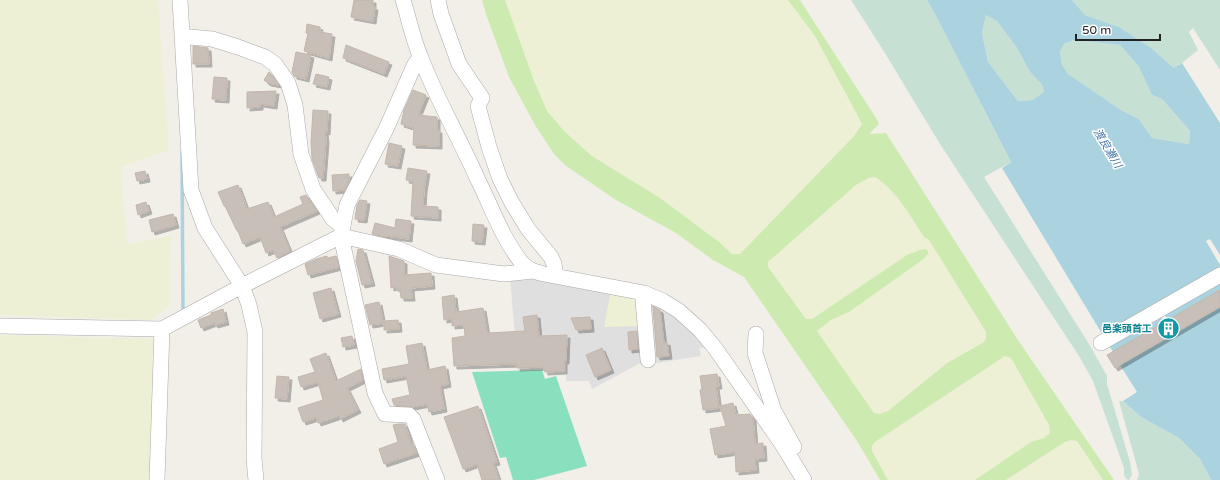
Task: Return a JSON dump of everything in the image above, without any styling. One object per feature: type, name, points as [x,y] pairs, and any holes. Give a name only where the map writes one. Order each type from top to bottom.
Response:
[{"type":"street","points":[[180,0],[191,190],[205,228],[242,286],[249,305],[255,332],[254,459],[256,480]]},
{"type":"street","points":[[403,0],[420,58],[496,220],[506,239],[521,260],[533,271]]},
{"type":"street","points":[[438,0],[441,14],[459,64],[482,98],[478,106],[489,147],[500,179],[512,203],[528,229],[551,257],[556,276]]},
{"type":"street","points":[[182,38],[190,37],[212,39],[238,46],[265,57],[275,64],[288,83],[295,105],[301,154],[313,189],[342,231],[399,249],[436,265],[504,274],[533,271],[644,293],[663,301],[679,311],[700,330],[734,374],[782,444],[804,480]]},
{"type":"street","points":[[420,58],[414,66],[386,129],[347,205],[342,231],[375,393],[385,414],[409,415],[413,419],[437,480]]},
{"type":"street","points":[[0,326],[162,329],[342,231]]},
{"type":"street","points":[[1101,343],[1220,275]]},
{"type":"street","points":[[644,293],[643,300],[648,360]]},
{"type":"street","points":[[157,480],[162,329]]},
{"type":"street","points":[[756,334],[755,353],[774,411],[808,471],[804,480]]},
{"type":"shaded area","points":[[529,276],[611,290],[641,326],[644,361],[592,389],[589,381],[566,381],[567,335],[515,337],[510,277]]},
{"type":"shaded area","points":[[649,298],[661,303],[710,347],[699,348],[701,356],[651,364]]},
{"type":"green space","points":[[0,0],[158,0],[169,150],[121,167],[127,244],[171,236],[170,306],[151,320],[0,315]]},
{"type":"green space","points":[[482,0],[505,0],[533,78],[547,111],[565,132],[592,156],[660,198],[719,242],[732,254],[740,254],[854,136],[862,124],[815,36],[788,0],[800,0],[876,118],[879,124],[869,134],[886,133],[1018,340],[1114,480],[1103,480],[1077,441],[1071,440],[1065,442],[1006,480],[975,480],[1031,442],[1044,438],[1050,433],[1049,425],[1011,358],[1005,356],[875,442],[872,446],[872,451],[888,480],[880,480],[857,441],[744,277],[713,260],[676,233],[616,200],[566,166],[554,154],[535,125],[509,77]],"holes":[[[875,177],[883,183],[902,204],[924,237],[929,240],[986,332],[986,338],[984,342],[947,363],[888,411],[880,414],[874,413],[817,331],[831,320],[849,312],[925,258],[928,251],[925,249],[907,255],[812,319],[806,319],[768,267],[768,262],[856,185],[869,178]]]},
{"type":"green space","points":[[505,0],[788,0],[815,36],[862,124],[854,136],[740,254],[732,254],[719,242],[660,198],[592,156],[565,132],[547,111],[533,78]]},
{"type":"green space","points":[[851,0],[927,0],[1011,162],[984,177],[1089,344],[1107,376],[1107,384],[1130,462],[1132,475],[1129,480],[1126,479],[1124,475],[1124,468],[1093,381],[1079,356],[940,144]]},
{"type":"green space","points":[[1072,0],[1220,0],[1220,70],[1193,28],[1189,32],[1198,50],[1174,68],[1150,47],[1119,27],[1085,15]]},
{"type":"green space","points":[[986,15],[997,21],[1017,48],[1030,72],[1042,85],[1044,92],[1032,100],[1018,101],[988,62],[982,33]]},
{"type":"green space","points":[[1074,40],[1120,45],[1139,67],[1152,95],[1162,99],[1190,131],[1189,144],[1152,138],[1139,119],[1121,110],[1068,74],[1062,65],[1060,52],[1064,44]]},
{"type":"green space","points":[[875,177],[896,196],[924,237],[929,240],[986,332],[984,342],[947,363],[888,411],[880,414],[874,413],[817,331],[831,320],[849,312],[925,258],[928,254],[907,255],[812,319],[806,319],[768,267],[768,262],[856,185],[869,178]]},
{"type":"green space","points":[[611,290],[638,295],[641,326],[604,327]]},
{"type":"green space","points":[[0,335],[153,339],[150,480],[0,480]]},
{"type":"green space","points":[[1005,356],[1011,358],[1049,425],[1050,433],[1044,438],[1031,442],[975,480],[888,480],[872,451],[872,446],[875,442]]},
{"type":"green space","points":[[542,370],[545,379],[556,376],[587,466],[534,480],[513,480],[506,457],[500,458],[472,372]]},
{"type":"green space","points":[[1119,401],[1123,401],[1141,417],[1179,438],[1200,459],[1211,480],[1137,480],[1139,474]]},
{"type":"green space","points":[[1071,440],[1077,441],[1103,480],[1006,480],[1065,442]]},
{"type":"water","name":"渡良瀬川","points":[[927,0],[1072,0],[1085,15],[1119,27],[1150,47],[1174,68],[1182,63],[1220,123],[1220,255],[1210,239],[1206,241],[1220,265],[1220,290],[1168,320],[1159,305],[1155,307],[1164,322],[1113,352],[1002,168],[1011,162]],"holes":[[[986,15],[997,21],[1017,48],[1030,72],[1042,85],[1044,92],[1032,100],[1018,101],[988,62],[982,33]],[[1074,40],[1120,45],[1139,67],[1152,95],[1162,99],[1190,131],[1189,144],[1152,138],[1139,119],[1121,110],[1068,74],[1062,65],[1060,52],[1064,44]]]},
{"type":"water","points":[[1220,307],[1220,480],[1211,480],[1200,459],[1179,438],[1141,417],[1123,401],[1137,392],[1120,365]]},
{"type":"building","points":[[354,0],[373,0],[373,7],[375,7],[373,21],[351,17]]},
{"type":"building","points":[[307,24],[320,27],[320,32],[332,34],[329,58],[304,51],[308,33],[306,33]]},
{"type":"building","points":[[346,45],[389,62],[384,74],[343,58]]},
{"type":"building","points":[[193,46],[208,48],[209,64],[193,64]]},
{"type":"building","points":[[296,52],[311,55],[306,79],[294,76],[292,72]]},
{"type":"building","points":[[269,72],[279,85],[268,83],[264,80]]},
{"type":"building","points":[[316,74],[329,77],[327,87],[313,84]]},
{"type":"building","points":[[214,77],[227,78],[226,100],[212,99]]},
{"type":"building","points":[[413,90],[426,95],[418,115],[437,117],[439,146],[413,145],[414,128],[401,124],[404,110]]},
{"type":"building","points":[[276,91],[274,106],[260,104],[260,107],[247,108],[247,92]]},
{"type":"building","points":[[313,110],[328,111],[327,132],[325,131],[326,140],[323,178],[319,178],[312,159],[311,142]]},
{"type":"building","points":[[389,143],[402,146],[398,166],[385,164]]},
{"type":"building","points":[[408,168],[427,171],[423,206],[438,207],[438,218],[411,216],[413,181],[406,180]]},
{"type":"building","points":[[145,171],[147,179],[137,181],[135,173]]},
{"type":"building","points":[[349,174],[349,181],[345,190],[333,191],[332,175]]},
{"type":"building","points":[[238,185],[247,209],[268,202],[274,217],[303,204],[300,197],[306,195],[317,211],[280,227],[290,251],[277,258],[273,250],[266,253],[260,237],[243,244],[218,192]]},
{"type":"building","points":[[360,200],[367,201],[364,220],[355,219],[357,205]]},
{"type":"building","points":[[146,202],[149,211],[138,215],[136,205]]},
{"type":"building","points":[[173,214],[176,225],[152,232],[149,220]]},
{"type":"building","points":[[396,219],[411,221],[409,239],[385,237],[372,234],[375,223],[395,228]]},
{"type":"building","points":[[473,224],[484,225],[482,242],[472,241]]},
{"type":"building","points":[[358,249],[363,250],[372,283],[362,285],[356,261]]},
{"type":"building","points":[[327,256],[327,258],[336,256],[339,267],[308,275],[305,264]]},
{"type":"building","points":[[389,256],[404,261],[404,275],[431,273],[432,286],[411,288],[412,298],[401,298],[400,289],[396,289],[395,287],[391,288]]},
{"type":"building","points":[[331,288],[338,314],[320,319],[313,293]]},
{"type":"building","name":"邑楽頭首工","points":[[1220,290],[1220,307],[1115,368],[1107,355]]},
{"type":"building","points":[[454,295],[456,312],[483,308],[487,333],[525,331],[523,317],[537,315],[539,336],[567,335],[564,371],[545,372],[544,367],[517,368],[517,364],[454,366],[452,338],[465,336],[464,325],[452,326],[452,319],[444,320],[442,297]]},
{"type":"building","points":[[379,302],[383,323],[370,325],[365,305]]},
{"type":"building","points":[[653,306],[660,310],[664,343],[667,342],[669,356],[657,357]]},
{"type":"building","points":[[223,309],[226,322],[215,325],[214,323],[201,328],[198,320]]},
{"type":"building","points":[[590,317],[591,329],[576,330],[571,318]]},
{"type":"building","points":[[398,320],[399,329],[384,330],[384,321]]},
{"type":"building","points":[[637,331],[638,349],[629,350],[628,332]]},
{"type":"building","points":[[352,336],[354,345],[343,347],[341,338]]},
{"type":"building","points":[[422,343],[427,370],[445,366],[448,384],[440,386],[444,409],[429,412],[427,404],[412,407],[394,405],[392,399],[410,395],[406,376],[384,380],[382,369],[409,364],[406,346]]},
{"type":"building","points":[[602,348],[611,370],[595,377],[586,355]]},
{"type":"building","points":[[326,353],[336,381],[361,369],[363,380],[347,388],[358,410],[340,419],[339,416],[318,423],[316,418],[303,422],[298,408],[323,400],[318,382],[301,387],[298,377],[315,372],[310,359]]},
{"type":"building","points":[[717,374],[719,386],[716,386],[719,408],[703,410],[700,390],[702,389],[700,376]]},
{"type":"building","points":[[277,376],[289,377],[287,399],[275,398]]},
{"type":"building","points":[[733,403],[736,415],[750,414],[753,418],[755,444],[763,443],[764,458],[755,459],[756,470],[736,472],[735,452],[715,455],[710,429],[726,426],[720,406]]},
{"type":"building","points":[[478,406],[497,462],[493,463],[499,480],[482,480],[477,464],[463,469],[444,417]]},
{"type":"building","points":[[405,424],[411,444],[413,444],[417,453],[384,464],[379,449],[398,442],[393,425]]},
{"type":"waterway","points":[[181,313],[183,312],[182,152]]},
{"type":"place","name":"邑楽頭首工","points":[[1168,328]]}]
